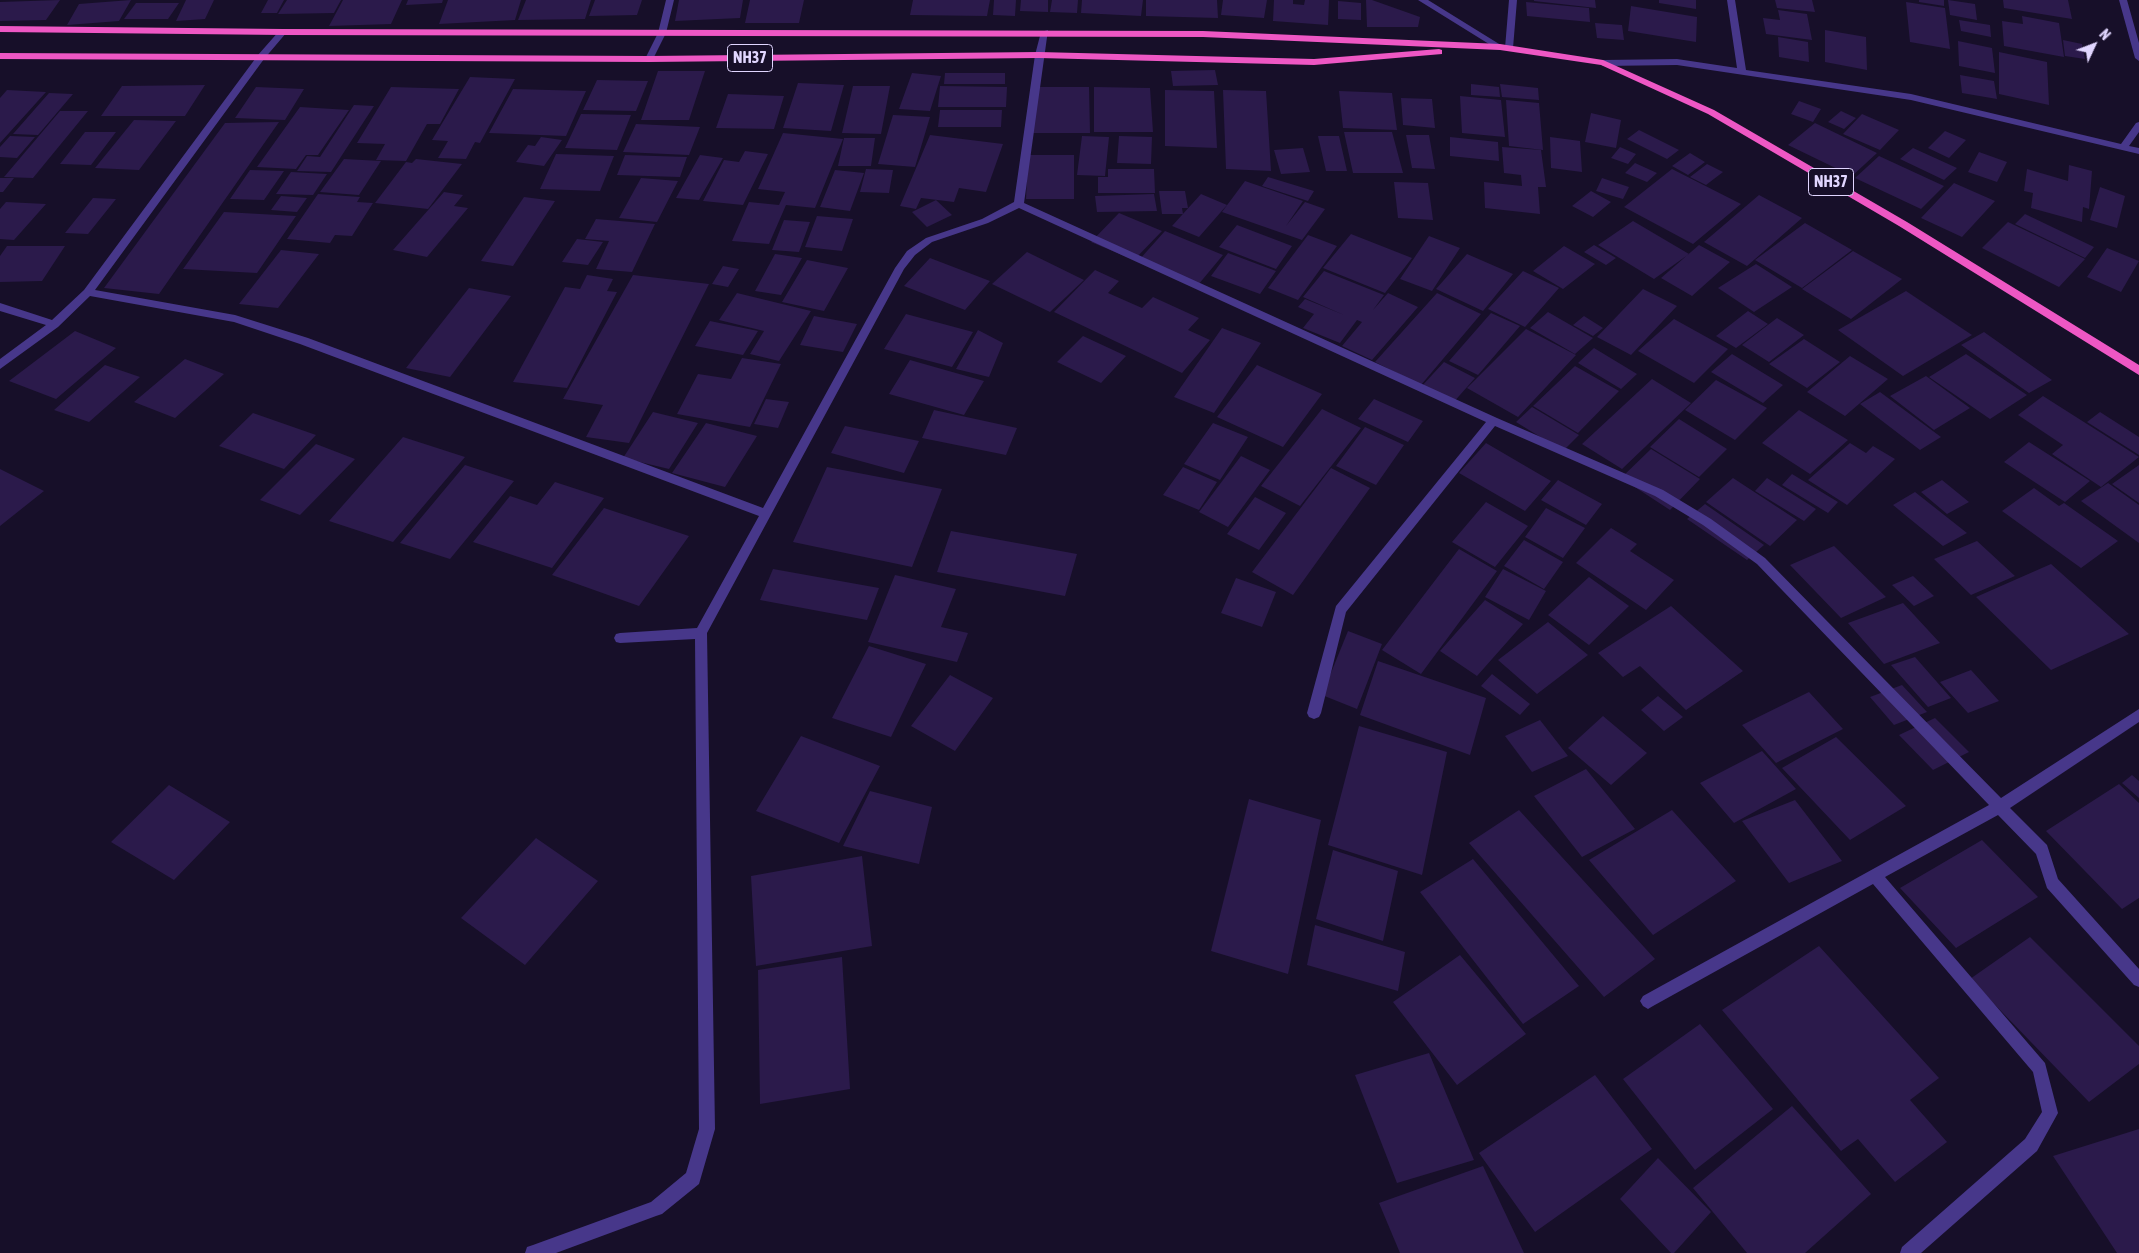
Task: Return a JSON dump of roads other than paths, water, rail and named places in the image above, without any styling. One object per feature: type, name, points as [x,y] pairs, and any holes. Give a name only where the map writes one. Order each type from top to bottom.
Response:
[{"type":"highway","name":"NH37","points":[[0,29],[283,32],[1045,32],[1203,34],[1504,48],[1603,63],[1710,112],[1903,224],[2139,371]]},
{"type":"highway","name":"NH37","points":[[0,56],[648,59],[1038,55],[1314,62],[1504,48]]},
{"type":"street","points":[[648,59],[662,32],[670,0]]},
{"type":"street","points":[[1422,0],[1504,48],[1513,0]]},
{"type":"street","points":[[1731,0],[1742,71]]},
{"type":"street","points":[[2123,0],[2139,58]]},
{"type":"street","points":[[0,365],[54,324],[88,292],[261,57],[283,32]]},
{"type":"street","points":[[1019,204],[1038,55],[1045,32]]},
{"type":"street","points":[[1603,63],[1677,62],[1911,98],[2139,151]]},
{"type":"street","points":[[2124,147],[2139,125]]},
{"type":"street","points":[[1019,204],[1492,421],[1659,493],[1707,522],[1761,561],[2001,806],[2042,850],[2052,883],[2139,980]]},
{"type":"street","points":[[533,1253],[656,1208],[693,1178],[707,1129],[701,633],[900,268],[912,253],[929,240],[985,221],[1019,204]]},
{"type":"street","points":[[88,292],[234,319],[304,341],[765,514]]},
{"type":"street","points":[[0,307],[54,324]]},
{"type":"street","points":[[1314,713],[1340,610],[1492,421]]},
{"type":"street","points":[[620,638],[701,633]]},
{"type":"street","points":[[1648,1001],[2001,806],[2139,715]]},
{"type":"street","points":[[1875,876],[2040,1068],[2050,1113],[2031,1145],[1910,1252]]}]
